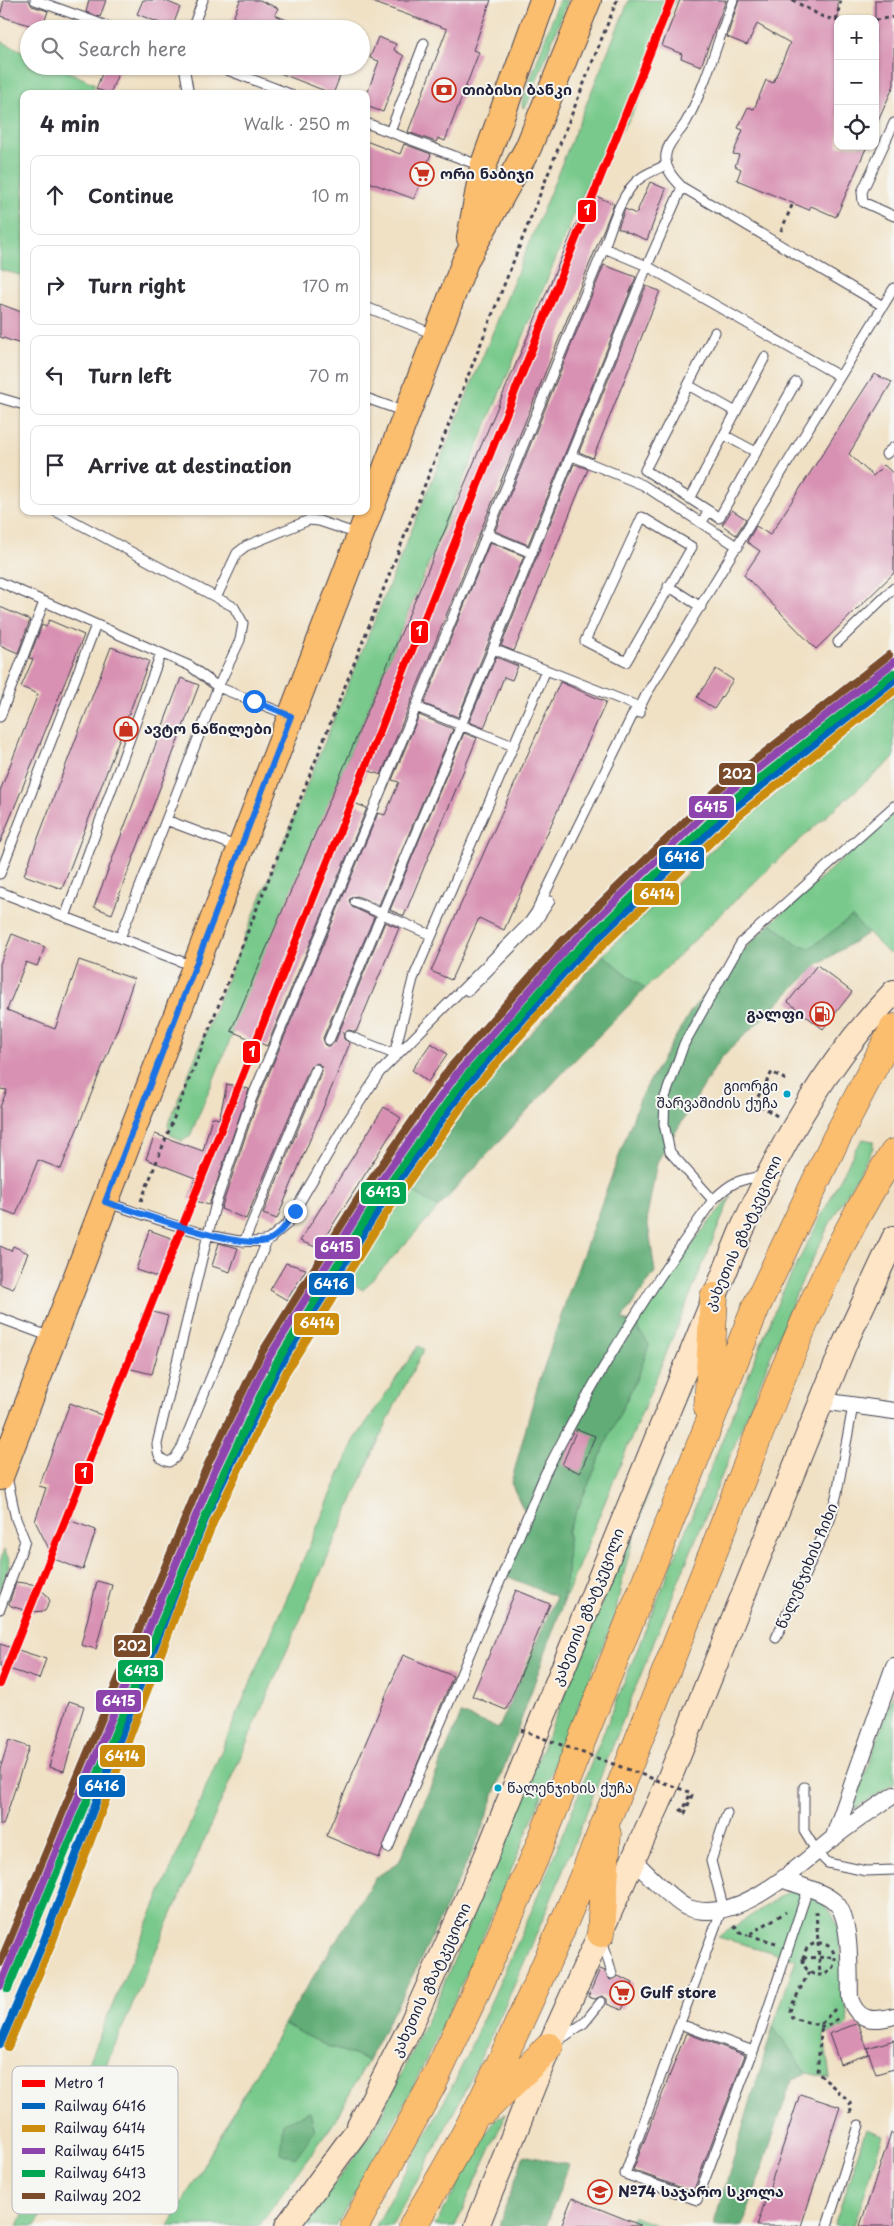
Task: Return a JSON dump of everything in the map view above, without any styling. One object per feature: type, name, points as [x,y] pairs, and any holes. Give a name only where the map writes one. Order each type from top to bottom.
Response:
[{"type":"highway","points":[[355,2226],[432,2085],[481,1981],[534,1859],[756,1307],[788,1235],[894,1028]]},
{"type":"highway","points":[[413,2226],[469,2125],[538,1979],[609,1812],[806,1320],[856,1214],[894,1152]]},
{"type":"highway","points":[[856,1214],[894,1181]]},
{"type":"highway","points":[[706,1433],[714,1297]]},
{"type":"highway","points":[[601,1932],[609,1812]]},
{"type":"highway","points":[[469,2125],[549,2047]]},
{"type":"main road","points":[[466,260],[484,167],[543,0]]},
{"type":"main road","points":[[370,511],[466,260],[528,148],[588,0]]},
{"type":"main road","points":[[2,1471],[369,515]]},
{"type":"street","name":"კახეთის გზატკეცილი","points":[[287,2226],[356,2132],[410,2028],[486,1857],[714,1297],[766,1176],[793,1125],[843,1050],[894,992]]},
{"type":"street","points":[[478,2225],[549,2047],[634,1861],[849,1335],[894,1238]]},
{"type":"street","points":[[822,1402],[894,1411]]},
{"type":"street","points":[[833,1838],[894,1666]]},
{"type":"street","points":[[634,1861],[684,1906],[704,1911],[723,1910],[784,1880],[833,1838],[894,1795]]},
{"type":"street","points":[[784,1880],[809,1894],[828,1897],[838,1904],[845,1921],[841,1956],[853,2007],[864,2018],[873,2020],[894,2016]]},
{"type":"lane","points":[[36,0],[90,20]]},
{"type":"lane","points":[[195,20],[202,0]]},
{"type":"lane","points":[[733,0],[686,122],[669,144],[666,154],[666,165],[673,178],[682,187],[883,306]]},
{"type":"lane","points":[[390,132],[424,43]]},
{"type":"lane","points":[[186,75],[188,90]]},
{"type":"lane","points":[[240,75],[280,90]]},
{"type":"lane","points":[[894,123],[862,192],[863,202],[894,216]]},
{"type":"lane","points":[[370,124],[484,167]]},
{"type":"lane","points":[[266,1241],[182,1447],[175,1458],[169,1462],[162,1460],[158,1454],[157,1444],[208,1234],[216,1203],[251,1100],[340,895],[619,209],[631,188],[640,178],[666,165]]},
{"type":"lane","points":[[329,1040],[493,649],[647,266],[682,187]]},
{"type":"lane","points":[[604,248],[647,266],[840,376]]},
{"type":"lane","points":[[638,707],[738,547],[894,288]]},
{"type":"lane","points":[[370,310],[437,336]]},
{"type":"lane","points":[[715,332],[645,470],[719,518],[796,382]]},
{"type":"lane","points":[[690,499],[765,357]]},
{"type":"lane","points":[[688,385],[736,412]]},
{"type":"lane","points":[[0,398],[20,404]]},
{"type":"lane","points":[[370,399],[407,413]]},
{"type":"lane","points":[[724,435],[756,452]]},
{"type":"lane","points":[[886,454],[894,447]]},
{"type":"lane","points":[[572,456],[643,485],[738,547]]},
{"type":"lane","points":[[701,523],[709,511]]},
{"type":"lane","points":[[63,515],[217,596],[234,607],[242,623],[240,640],[218,687],[120,938]]},
{"type":"lane","points":[[642,517],[692,547],[668,586],[626,662],[585,641],[642,517]]},
{"type":"lane","points":[[217,596],[237,553],[246,546],[309,520],[319,521],[361,535]]},
{"type":"lane","points":[[486,534],[532,553]]},
{"type":"lane","points":[[0,582],[190,666],[218,687],[291,716]]},
{"type":"lane","points":[[668,586],[701,607]]},
{"type":"lane","points":[[838,642],[894,588]]},
{"type":"lane","points":[[0,717],[44,602]]},
{"type":"lane","points":[[0,874],[96,625]]},
{"type":"lane","points":[[395,1057],[510,951],[543,913],[641,711],[638,707],[493,649]]},
{"type":"lane","points":[[65,917],[161,654]]},
{"type":"lane","points":[[105,1202],[208,1234],[244,1242],[266,1241],[280,1236],[290,1228],[350,1126],[395,1057],[413,979],[546,670]]},
{"type":"lane","points":[[416,707],[513,746]]},
{"type":"lane","points":[[713,1200],[670,1152],[664,1124],[665,1097],[684,1044],[740,943],[894,806]]},
{"type":"lane","points":[[166,820],[241,848]]},
{"type":"lane","points":[[0,892],[195,967]]},
{"type":"lane","points":[[355,902],[431,935]]},
{"type":"lane","points":[[349,1036],[395,1057]]},
{"type":"lane","points":[[244,1242],[316,1069]]},
{"type":"lane","points":[[388,1848],[545,1474],[571,1422],[624,1332],[713,1200],[728,1185],[743,1179],[766,1176]]},
{"type":"lane","points":[[0,1318],[53,1337]]},
{"type":"lane","points":[[0,1322],[11,1322]]},
{"type":"lane","name":"წალენჯიხის ჩიხი","points":[[776,1638],[830,1520],[839,1484],[853,1406]]},
{"type":"lane","points":[[0,1609],[26,1540],[16,1519],[2,1471]]},
{"type":"lane","points":[[804,1787],[804,1831],[816,1852],[828,1863],[866,1871],[894,1870]]},
{"type":"lane","points":[[727,1813],[711,1861],[723,1910],[625,2174],[697,2200],[809,1894]]},
{"type":"lane","points":[[601,1932],[612,1974]]},
{"type":"lane","points":[[549,2047],[584,2023],[601,2002]]},
{"type":"lane","points":[[680,2024],[753,2050]]},
{"type":"lane","points":[[828,2226],[860,2125]]},
{"type":"path","points":[[136,1212],[617,0]]},
{"type":"path","points":[[792,0],[821,16],[834,20]]},
{"type":"path","points":[[838,15],[841,0]]},
{"type":"path","points":[[879,19],[894,17]]},
{"type":"path","points":[[776,243],[793,203]]},
{"type":"path","points":[[786,1080],[772,1072],[755,1102],[793,1125]]},
{"type":"path","points":[[520,1730],[688,1792],[681,1812],[685,1814],[692,1795],[690,1794],[684,1811]]},
{"type":"path","points":[[789,1946],[748,1935],[809,1894],[817,1918],[820,1975]]},
{"type":"path","points":[[817,1918],[826,1918]]},
{"type":"path","points":[[818,1943],[831,1948],[841,1956],[830,1971],[820,1975],[809,1972],[803,1958],[807,1948],[818,1943]]},
{"type":"path","points":[[803,1958],[841,1956]]},
{"type":"path","points":[[809,1972],[790,2011],[792,2018],[821,2027],[829,2026],[853,2007]]},
{"type":"path","points":[[821,2027],[818,2072],[850,2102],[852,2118],[860,2125]]},
{"type":"green space","points":[[559,0],[568,0],[527,105],[523,108],[522,103]]},
{"type":"green space","points":[[629,0],[676,0],[672,5],[654,68],[632,115],[598,162],[584,191],[190,1136],[182,1141],[171,1135],[168,1124]]},
{"type":"green space","points":[[0,41],[20,50],[20,75],[76,75],[95,84],[93,90],[20,90],[20,275],[0,270]]},
{"type":"green space","points":[[894,695],[894,758],[767,870],[645,989],[603,955],[729,833]]},
{"type":"green space","points":[[894,812],[894,947],[889,954],[852,917],[810,948],[796,944],[771,923]]},
{"type":"green space","points":[[852,917],[868,933],[820,963],[721,1058],[657,1162],[647,1217],[655,1272],[622,1319],[636,1325],[649,1345],[640,1371],[568,1531],[567,1575],[562,1606],[479,1837],[420,1961],[368,2060],[327,2046],[284,2024],[375,1878],[399,1862],[461,1714],[499,1728],[556,1597],[504,1575],[528,1519],[511,1483],[536,1391],[568,1295],[641,1096],[692,1009],[751,942],[771,923],[796,944],[810,948]]},
{"type":"green space","points":[[603,955],[645,989],[569,1066],[438,1208],[410,1189],[477,1092]]},
{"type":"green space","points":[[863,1139],[873,1141],[873,1148],[829,1225],[795,1296],[526,1958],[463,2094],[428,2161],[391,2226],[376,2226],[455,2081],[527,1922],[780,1297],[856,1148]]},
{"type":"green space","points":[[410,1189],[438,1208],[363,1290],[347,1280]]},
{"type":"green space","points":[[731,1196],[562,1606],[567,1575],[568,1531],[640,1371],[641,1332],[636,1325],[701,1232]]},
{"type":"green space","points":[[418,1346],[424,1349],[372,1455],[106,2066],[86,2066],[354,1441]]},
{"type":"green space","points":[[700,1357],[640,1517],[630,1550],[615,1616],[520,1849],[453,2003],[417,2079],[378,2153],[336,2226],[302,2226],[357,2154],[378,2122],[440,1993],[571,1680]]},
{"type":"green space","points":[[4,1550],[10,1561],[0,1592],[0,1563]]},
{"type":"green space","points":[[894,1691],[894,1784],[853,1810]]},
{"type":"green space","points":[[789,1891],[813,1897],[825,1905],[838,1927],[848,2025],[824,2035],[830,2078],[807,2073],[773,2027],[796,1959],[718,1937]]},
{"type":"green space","points":[[284,2024],[327,2046],[368,2060],[333,2124],[259,2226],[169,2226],[176,2214],[178,2214],[178,2210]]},
{"type":"green space","points":[[773,2027],[807,2073],[792,2079],[743,2226],[715,2226],[715,2220]]},
{"type":"green space","points":[[310,2112],[315,2131],[295,2158],[280,2153],[283,2123]]},
{"type":"green space","points":[[506,2114],[455,2226],[435,2226],[495,2119]]},
{"type":"green space","points":[[866,2129],[883,2135],[854,2226],[834,2226]]},
{"type":"green space","points":[[524,2155],[569,2165],[546,2226],[499,2226]]},
{"type":"green space","points":[[23,2214],[41,2214],[36,2226],[18,2226]]},
{"type":"green space","points":[[632,2216],[659,2226],[629,2226]]},
{"type":"building","points":[[4,0],[29,0],[32,6],[48,11],[45,20],[20,20],[20,22],[0,16]]},
{"type":"building","points":[[89,0],[106,0],[100,17],[86,12]]},
{"type":"building","points":[[143,0],[163,0],[180,7],[175,20],[152,20],[137,14]]},
{"type":"building","points":[[240,0],[259,0],[278,8],[275,15],[287,20],[232,20]]},
{"type":"building","points":[[373,0],[491,0],[473,50],[479,52],[445,141],[438,138],[436,142],[408,132],[447,29],[372,2]]},
{"type":"building","points":[[680,0],[726,0],[701,66],[681,58],[682,54],[662,46]]},
{"type":"building","points":[[739,0],[838,0],[838,15],[834,15],[834,150],[865,150],[836,217],[811,206],[809,210],[737,180],[741,169],[735,166],[739,155],[733,154],[743,130],[738,128],[748,107],[754,109],[766,80],[773,83],[790,43],[757,24],[747,45],[727,37]]},
{"type":"building","points":[[875,0],[894,0],[894,85],[879,119],[879,15],[875,15]]},
{"type":"building","points":[[378,37],[396,44],[394,50],[404,56],[383,112],[370,107],[370,90],[368,90],[379,61],[370,58]]},
{"type":"building","points":[[101,75],[117,75],[112,90],[96,89]]},
{"type":"building","points":[[285,75],[340,75],[335,90],[323,90]]},
{"type":"building","points":[[370,143],[400,154],[404,144],[431,154],[414,199],[370,182]]},
{"type":"building","points":[[650,182],[666,189],[647,240],[618,228],[625,209],[636,214]]},
{"type":"building","points":[[589,193],[614,204],[381,775],[367,770],[354,803],[367,808],[267,1046],[231,1031]]},
{"type":"building","points":[[604,265],[636,277],[528,545],[495,531]]},
{"type":"building","points":[[646,286],[660,291],[593,458],[579,452]]},
{"type":"building","points":[[0,304],[20,312],[20,344],[0,337]]},
{"type":"building","points":[[874,374],[892,382],[849,454],[873,476],[884,465],[894,474],[894,573],[816,649],[744,575],[760,551],[747,542],[756,526],[770,535]]},
{"type":"building","points":[[574,464],[588,469],[514,651],[501,646]]},
{"type":"building","points":[[732,510],[746,519],[736,535],[722,525]]},
{"type":"building","points":[[490,542],[524,556],[458,717],[424,704]]},
{"type":"building","points":[[0,607],[30,620],[18,653],[0,645]]},
{"type":"building","points":[[49,620],[84,635],[0,843],[0,791],[38,694],[21,687],[33,659],[29,658],[42,625],[46,627]]},
{"type":"building","points":[[111,647],[149,661],[62,889],[24,875]]},
{"type":"building","points":[[496,657],[518,666],[512,680],[504,677],[484,728],[469,722]]},
{"type":"building","points":[[716,669],[733,680],[714,709],[697,697]]},
{"type":"building","points":[[181,678],[199,685],[112,914],[94,907]]},
{"type":"building","points":[[560,682],[606,702],[504,930],[479,918],[451,980],[431,971]]},
{"type":"building","points":[[419,715],[453,729],[379,905],[357,896],[349,900],[352,907],[374,917],[323,1038],[326,1046],[330,1046],[335,1042],[385,922],[399,928],[356,1032],[349,1030],[343,1033],[344,1039],[350,1043],[277,1219],[263,1214],[322,1071],[318,1063],[310,1067],[246,1219],[221,1209],[257,1102],[378,813],[385,815],[399,782],[392,780]]},
{"type":"building","points":[[464,733],[477,738],[404,916],[390,910]]},
{"type":"building","points":[[12,934],[45,947],[37,966],[26,962],[7,1010],[55,1029],[79,960],[134,979],[117,1030],[61,1169],[38,1160],[16,1215],[0,1209],[0,1107],[7,1090],[0,1089],[0,964]]},
{"type":"building","points":[[817,965],[852,992],[823,1029],[788,1002]]},
{"type":"building","points":[[431,1043],[447,1054],[428,1082],[412,1070]]},
{"type":"building","points":[[227,1084],[249,1089],[209,1205],[189,1199],[195,1178],[146,1159],[155,1134],[203,1151],[212,1117],[219,1119]]},
{"type":"building","points":[[384,1107],[401,1118],[318,1248],[300,1241]]},
{"type":"building","points":[[149,1230],[179,1241],[166,1280],[136,1270]]},
{"type":"building","points":[[219,1243],[238,1248],[230,1272],[212,1266]]},
{"type":"building","points":[[0,1246],[11,1251],[13,1246],[28,1253],[13,1289],[0,1284]]},
{"type":"building","points":[[286,1263],[306,1269],[287,1300],[270,1290]]},
{"type":"building","points":[[153,1312],[168,1316],[152,1374],[127,1368],[142,1313],[152,1316]]},
{"type":"building","points":[[70,1403],[104,1416],[66,1519],[96,1530],[83,1570],[54,1559],[35,1521],[46,1488],[39,1486]]},
{"type":"building","points":[[577,1429],[595,1436],[580,1473],[562,1465]]},
{"type":"building","points":[[97,1581],[112,1585],[96,1649],[81,1645]]},
{"type":"building","points":[[16,1582],[32,1584],[46,1594],[50,1601],[45,1611],[30,1612],[9,1604]]},
{"type":"building","points":[[516,1590],[550,1604],[506,1710],[472,1696]]},
{"type":"building","points":[[0,1644],[46,1659],[39,1679],[0,1666]]},
{"type":"building","points":[[403,1655],[453,1676],[379,1858],[326,1836]]},
{"type":"building","points":[[69,1701],[84,1706],[64,1771],[49,1767]]},
{"type":"building","points":[[9,1740],[29,1747],[3,1825],[0,1825],[0,1769]]},
{"type":"building","points":[[600,1969],[605,1971],[610,1980],[618,1976],[633,1983],[622,2010],[607,2004],[607,1999],[602,1996],[595,1999],[588,1997]]},
{"type":"building","points":[[856,2024],[859,2025],[869,2054],[840,2064],[829,2034]]},
{"type":"building","points":[[686,2033],[745,2055],[693,2192],[633,2170]]},
{"type":"building","points":[[894,2040],[894,2069],[876,2074],[867,2048]]},
{"type":"building","points":[[800,2094],[840,2107],[801,2226],[757,2226]]},
{"type":"building","points":[[891,2133],[894,2134],[894,2226],[860,2226]]},
{"type":"building","points":[[572,2198],[640,2225],[640,2226],[561,2226]]},
{"type":"railway","points":[[87,1828],[128,1677]]},
{"type":"metro line","name":"1","points":[[0,1684],[671,0]]},
{"type":"rail line","name":"202","points":[[0,1963],[207,1466],[261,1354],[359,1197],[449,1069],[560,943],[717,790],[889,655]]},
{"type":"rail line","name":"6415","points":[[0,1986],[215,1470],[268,1359],[366,1202],[456,1075],[566,949],[722,797],[894,662]]},
{"type":"rail line","name":"6413","points":[[8,1989],[223,1474],[276,1363],[373,1207],[463,1080],[572,955],[728,804],[894,673]]},
{"type":"rail line","name":"6416","points":[[0,2044],[43,1943],[171,1603],[208,1512],[278,1368],[378,1210],[467,1084],[573,962],[730,811],[894,680]]},
{"type":"rail line","name":"6414","points":[[8,2047],[51,1946],[179,1606],[216,1516],[286,1372],[385,1215],[474,1089],[579,968],[736,818],[894,691]]},
{"type":"place","name":"თიბისი ბანკი","points":[[444,90]]},
{"type":"place","name":"ორი ნაბიჯი","points":[[422,174]]},
{"type":"place","name":"ავტო ნაწილები","points":[[126,729]]},
{"type":"place","name":"გალფი","points":[[822,1014]]},
{"type":"place","name":"გიორგი შარვაშიძის ქუჩა","points":[[787,1094]]},
{"type":"place","name":"წალენჯიხის ქუჩა","points":[[498,1788]]},
{"type":"place","name":"Gulf store","points":[[622,1993]]},
{"type":"place","name":"№74 საჯარო სკოლა","points":[[600,2192]]},
{"type":"route","points":[[254,701],[291,716],[105,1202],[208,1234],[244,1242],[266,1241],[287,1224],[295,1211]]}]
